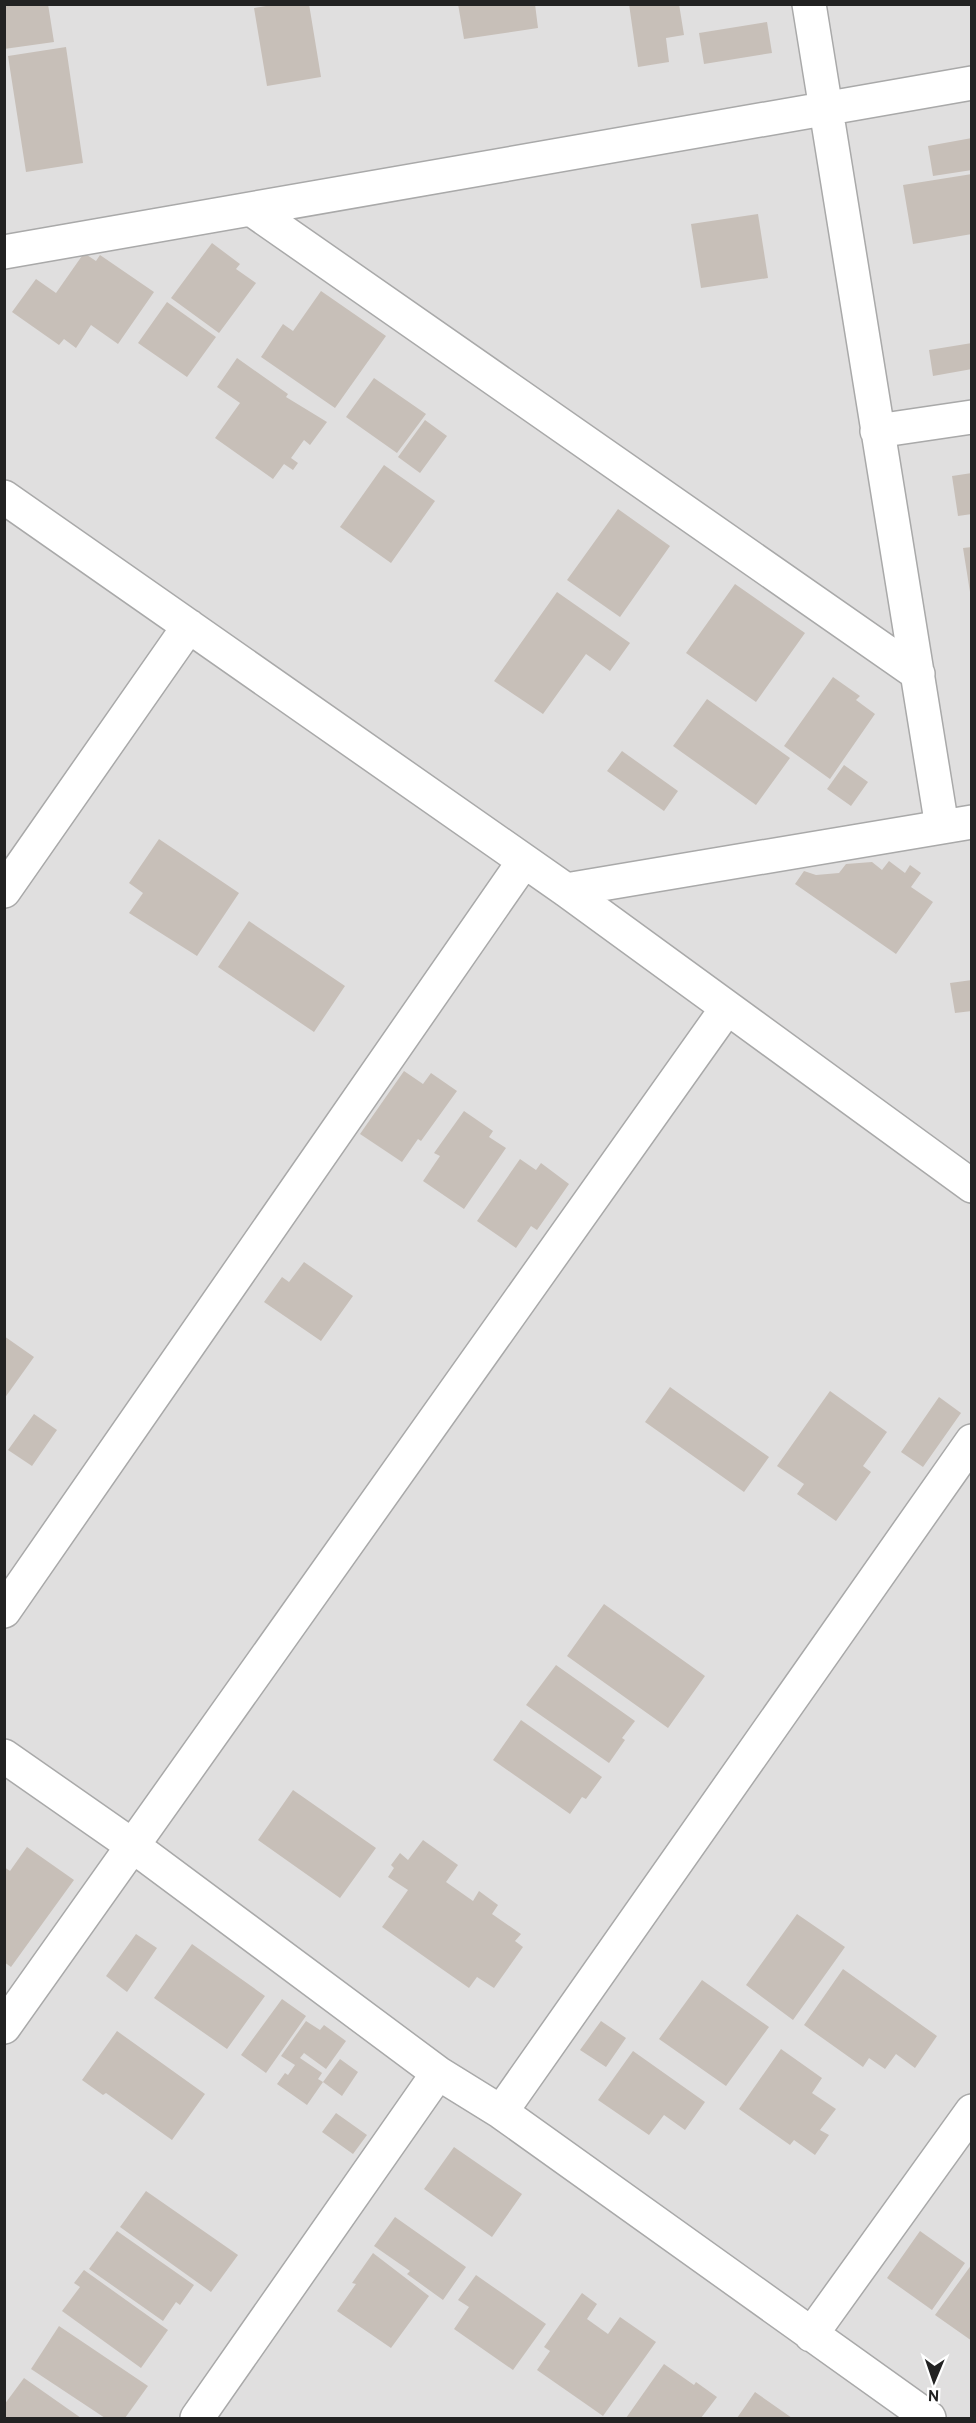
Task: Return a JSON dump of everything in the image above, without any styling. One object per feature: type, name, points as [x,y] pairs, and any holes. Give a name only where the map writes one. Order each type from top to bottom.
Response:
[{"type":"street","points":[[566,890],[957,825],[918,674],[809,4]]},
{"type":"street","points":[[4,252],[972,83]]},
{"type":"street","points":[[251,209],[918,674]]},
{"type":"street","points":[[877,431],[972,417]]},
{"type":"street","points":[[4,497],[566,890],[727,1008],[958,1164],[972,1186]]},
{"type":"street","points":[[4,891],[189,626]]},
{"type":"street","points":[[4,1611],[524,861]]},
{"type":"street","points":[[4,2026],[727,1008]]},
{"type":"street","points":[[501,2112],[972,1441]]},
{"type":"street","points":[[4,1756],[132,1846],[438,2073],[501,2112],[929,2418]]},
{"type":"street","points":[[211,2414],[438,2073]]},
{"type":"street","points":[[811,2335],[972,2110]]},
{"type":"shaded area","points":[[5,5],[971,5],[971,2418],[5,2418]]},
{"type":"building","points":[[4,4],[48,4],[54,42],[4,49]]},
{"type":"building","points":[[278,4],[309,4],[321,77],[267,86],[254,8]]},
{"type":"building","points":[[458,4],[535,4],[538,28],[464,39]]},
{"type":"building","points":[[629,4],[679,4],[684,35],[666,38],[669,62],[638,67]]},
{"type":"building","points":[[767,22],[772,53],[704,64],[699,33]]},
{"type":"building","points":[[66,47],[83,163],[26,172],[8,56]]},
{"type":"building","points":[[972,138],[972,170],[933,176],[928,146]]},
{"type":"building","points":[[972,174],[972,234],[913,244],[903,185]]},
{"type":"building","points":[[758,214],[768,278],[701,288],[691,224]]},
{"type":"building","points":[[212,243],[240,264],[236,269],[256,283],[219,333],[171,298]]},
{"type":"building","points":[[84,253],[96,261],[100,255],[154,292],[118,344],[91,325],[76,348],[64,339],[59,345],[12,312],[36,279],[56,293]]},
{"type":"building","points":[[321,291],[386,336],[335,408],[261,357],[283,324],[293,331]]},
{"type":"building","points":[[167,302],[216,337],[187,377],[138,343]]},
{"type":"building","points":[[972,343],[972,369],[933,376],[929,350]]},
{"type":"building","points":[[237,358],[288,394],[286,397],[327,422],[310,445],[304,440],[291,458],[298,463],[293,470],[284,464],[273,479],[215,438],[240,403],[217,387]]},
{"type":"building","points":[[374,378],[426,414],[397,453],[346,417]]},
{"type":"building","points":[[425,420],[447,436],[420,473],[398,457]]},
{"type":"building","points":[[384,465],[435,501],[391,563],[340,527]]},
{"type":"building","points":[[972,473],[972,514],[958,516],[952,476]]},
{"type":"building","points":[[618,509],[670,546],[620,617],[567,580]]},
{"type":"building","points":[[972,547],[972,591],[970,592],[963,548]]},
{"type":"building","points":[[735,584],[805,633],[756,702],[686,653]]},
{"type":"building","points":[[557,592],[630,643],[610,671],[586,654],[543,714],[494,681]]},
{"type":"building","points":[[833,677],[860,696],[856,700],[875,714],[830,779],[784,746]]},
{"type":"building","points":[[707,699],[790,758],[756,805],[673,746]]},
{"type":"building","points":[[622,751],[678,791],[664,811],[607,771]]},
{"type":"building","points":[[844,765],[868,782],[851,806],[827,789]]},
{"type":"building","points":[[159,839],[239,893],[197,956],[129,913],[143,893],[129,883]]},
{"type":"building","points":[[889,861],[905,873],[910,865],[921,873],[911,887],[933,902],[896,954],[795,884],[804,871],[816,875],[839,873],[846,864],[872,862],[882,870]]},
{"type":"building","points":[[249,921],[345,986],[314,1032],[218,967]]},
{"type":"building","points":[[972,980],[972,1011],[955,1013],[950,983]]},
{"type":"building","points":[[404,1071],[423,1084],[431,1073],[457,1091],[421,1141],[418,1139],[402,1162],[360,1134]]},
{"type":"building","points":[[464,1111],[493,1131],[489,1137],[506,1148],[464,1209],[423,1181],[440,1156],[434,1153]]},
{"type":"building","points":[[520,1159],[536,1170],[541,1163],[569,1184],[537,1230],[531,1226],[516,1248],[477,1221]]},
{"type":"building","points":[[304,1262],[353,1296],[321,1341],[264,1302],[282,1277],[289,1282]]},
{"type":"building","points":[[4,1336],[34,1357],[4,1399]]},
{"type":"building","points":[[670,1387],[769,1457],[744,1492],[645,1422]]},
{"type":"building","points":[[830,1391],[887,1432],[863,1466],[871,1472],[836,1521],[797,1494],[804,1484],[777,1466]]},
{"type":"building","points":[[939,1397],[961,1413],[923,1467],[901,1452]]},
{"type":"building","points":[[34,1414],[57,1430],[32,1466],[8,1450]]},
{"type":"building","points":[[604,1604],[705,1676],[668,1728],[567,1656]]},
{"type":"building","points":[[556,1665],[635,1721],[622,1738],[625,1740],[609,1763],[526,1705]]},
{"type":"building","points":[[521,1720],[602,1777],[586,1799],[582,1797],[570,1814],[493,1760]]},
{"type":"building","points":[[293,1790],[376,1848],[340,1898],[258,1840]]},
{"type":"building","points":[[423,1840],[458,1865],[446,1882],[473,1901],[479,1891],[498,1905],[492,1914],[521,1934],[515,1941],[523,1947],[494,1988],[477,1977],[469,1988],[382,1927],[408,1890],[388,1877],[394,1868],[391,1865],[400,1853],[408,1860]]},
{"type":"building","points":[[27,1847],[74,1880],[11,1967],[4,1962],[4,1867],[10,1871]]},
{"type":"building","points":[[797,1914],[845,1947],[793,2020],[746,1985]]},
{"type":"building","points":[[136,1934],[157,1948],[127,1992],[106,1976]]},
{"type":"building","points":[[192,1944],[265,1996],[227,2049],[154,1998]]},
{"type":"building","points":[[843,1969],[937,2036],[915,2068],[896,2054],[885,2069],[869,2058],[863,2067],[804,2025]]},
{"type":"building","points":[[702,1980],[769,2027],[726,2086],[659,2039]]},
{"type":"building","points":[[282,1999],[306,2016],[266,2073],[241,2055]]},
{"type":"building","points":[[306,2021],[320,2030],[324,2025],[346,2041],[326,2069],[304,2053],[300,2058],[322,2073],[318,2079],[323,2082],[307,2105],[277,2084],[295,2065],[281,2056]]},
{"type":"building","points":[[601,2021],[626,2038],[606,2067],[580,2050]]},
{"type":"building","points":[[117,2031],[205,2094],[172,2140],[106,2093],[103,2095],[82,2080]]},
{"type":"building","points":[[781,2049],[822,2078],[812,2093],[836,2109],[820,2130],[829,2135],[815,2155],[794,2140],[790,2145],[739,2109]]},
{"type":"building","points":[[633,2051],[705,2102],[685,2130],[664,2115],[649,2135],[598,2100]]},
{"type":"building","points":[[340,2059],[358,2072],[342,2096],[323,2082]]},
{"type":"building","points":[[336,2113],[367,2135],[353,2154],[322,2132]]},
{"type":"building","points":[[454,2147],[522,2194],[492,2237],[424,2189]]},
{"type":"building","points":[[146,2191],[238,2255],[211,2292],[120,2227]]},
{"type":"building","points":[[395,2217],[466,2267],[443,2300],[407,2274],[410,2271],[374,2246]]},
{"type":"building","points":[[117,2231],[194,2285],[180,2305],[176,2302],[163,2321],[89,2269]]},
{"type":"building","points":[[920,2231],[965,2263],[932,2310],[887,2278]]},
{"type":"building","points":[[373,2253],[429,2296],[391,2348],[337,2311],[356,2284],[352,2283]]},
{"type":"building","points":[[972,2264],[972,2341],[935,2315]]},
{"type":"building","points":[[84,2270],[168,2330],[141,2368],[62,2311],[80,2287],[74,2283]]},
{"type":"building","points":[[476,2275],[546,2324],[513,2370],[454,2329],[469,2307],[458,2300]]},
{"type":"building","points":[[582,2293],[597,2304],[587,2319],[608,2334],[620,2317],[656,2342],[603,2416],[537,2370],[550,2351],[544,2347]]},
{"type":"building","points":[[59,2326],[148,2386],[125,2418],[105,2418],[31,2369]]},
{"type":"building","points":[[664,2364],[694,2385],[696,2382],[717,2397],[701,2418],[626,2418]]},
{"type":"building","points":[[24,2378],[81,2418],[4,2418],[4,2405]]},
{"type":"building","points":[[755,2392],[792,2418],[737,2418]]}]
